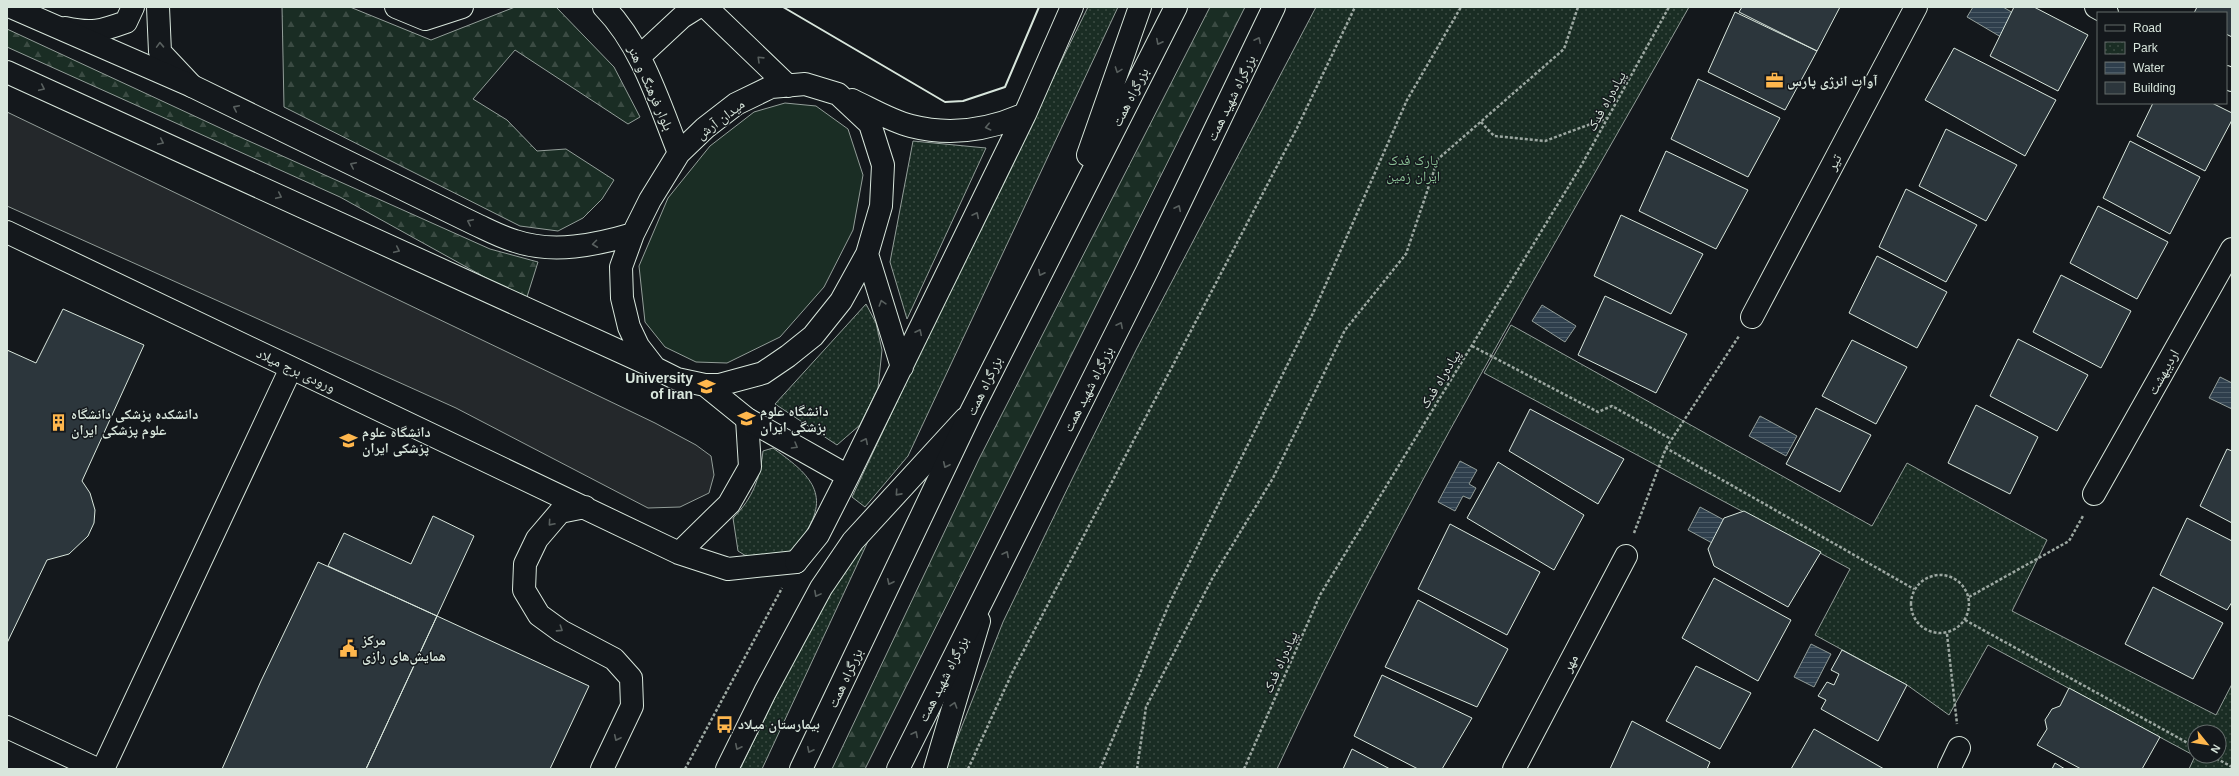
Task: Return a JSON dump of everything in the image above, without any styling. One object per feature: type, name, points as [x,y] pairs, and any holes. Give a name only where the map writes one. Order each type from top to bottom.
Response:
[{"type":"main road","points":[[11,7],[192,86],[475,224],[515,241],[543,247],[577,246],[605,242],[633,234]]},
{"type":"main road","points":[[47,24],[84,33],[100,31],[126,22],[133,7]]},
{"type":"main road","points":[[158,7],[160,52],[192,86]]},
{"type":"main road","points":[[396,7],[425,19],[462,7]]},
{"type":"main road","name":"بلوار فرهنگ و هنر","points":[[604,7],[614,18],[639,57],[679,153]]},
{"type":"main road","points":[[639,57],[665,31],[698,7]]},
{"type":"main road","points":[[706,7],[788,86]]},
{"type":"main road","points":[[796,562],[818,535],[848,476],[1025,114],[1072,7]]},
{"type":"main road","points":[[1058,238],[1140,7]]},
{"type":"main road","name":"بزرگراه همت","points":[[801,769],[971,412],[1176,7]]},
{"type":"main road","name":"بزرگراه شهید همت","points":[[898,769],[1147,271],[1274,7]]},
{"type":"main road","name":"تیر","points":[[1752,317],[1916,7]]},
{"type":"main road","points":[[2096,7],[2105,12]]},
{"type":"main road","points":[[7,72],[655,368]]},
{"type":"main road","name":"میدان آرش","points":[[804,84],[838,94],[870,124],[883,165],[881,206],[867,254],[841,301],[813,336],[788,356],[763,373],[719,384],[705,385],[677,379],[655,368],[638,346],[629,327],[622,298],[621,267],[633,234],[650,200],[679,153],[705,128],[736,104],[771,87],[804,84]]},
{"type":"main road","points":[[838,94],[910,126],[942,130],[979,130],[1001,124],[1025,114]]},
{"type":"main road","name":"ورودی برج میلاد","points":[[7,232],[679,553],[728,570],[796,562]]},
{"type":"main road","name":"اردیبهشت","points":[[2094,494],[2232,249]]},
{"type":"main road","points":[[867,254],[902,367]]},
{"type":"main road","points":[[103,769],[291,368]]},
{"type":"main road","points":[[705,385],[747,419],[848,476]]},
{"type":"main road","points":[[727,769],[765,692],[821,588],[853,540],[971,412]]},
{"type":"main road","points":[[679,553],[729,504],[750,466],[747,419]]},
{"type":"main road","points":[[585,507],[560,512],[537,539],[524,564],[524,590],[539,615],[561,631],[614,659],[631,678],[632,706],[602,769]]},
{"type":"main road","name":"مهر","points":[[1514,769],[1626,556]]},
{"type":"main road","points":[[935,769],[988,588]]},
{"type":"main road","points":[[7,727],[97,769]]},
{"type":"main road","points":[[1949,769],[1959,748]]},
{"type":"path","points":[[968,769],[1019,658],[1297,128],[1355,7]]},
{"type":"path","points":[[1100,769],[1170,604],[1314,311],[1407,100],[1461,7]]},
{"type":"path","points":[[1137,769],[1146,707],[1213,577],[1273,478],[1345,330],[1406,254],[1438,159],[1564,49],[1578,7]]},
{"type":"path","name":"پیاده‌راه فدک","points":[[1244,769],[1320,595],[1581,166],[1669,7]]},
{"type":"path","points":[[1481,122],[1494,136],[1545,141],[1608,118]]},
{"type":"path","points":[[1626,556],[1666,448],[1752,317]]},
{"type":"path","points":[[1472,346],[1598,412],[1612,406],[1671,440]]},
{"type":"path","points":[[1666,448],[1914,589]]},
{"type":"path","points":[[1969,597],[2069,542],[2094,494]]},
{"type":"path","points":[[685,769],[796,562]]},
{"type":"path","points":[[1943,575],[1955,578],[1964,586],[1969,597],[1970,609],[1965,620],[1957,629],[1947,634],[1930,632],[1916,622],[1912,612],[1911,600],[1914,589],[1922,581],[1932,576],[1943,575]]},
{"type":"path","points":[[1965,620],[2187,742]]},
{"type":"path","points":[[1947,634],[1959,748]]},
{"type":"green space","points":[[282,7],[350,7],[431,40],[515,7],[556,7],[614,67],[640,117],[628,124],[515,50],[473,99],[507,120],[537,151],[566,149],[614,180],[602,199],[583,218],[558,231],[520,226],[284,107]]},
{"type":"green space","points":[[1088,7],[1118,7],[908,456],[865,507],[852,497],[971,245]]},
{"type":"green space","points":[[1210,7],[1245,7],[865,769],[832,769],[979,459]]},
{"type":"green space","name":"پارک فدک ایران زمین","points":[[1316,7],[1689,7],[1423,479],[1324,671],[1277,769],[945,769],[1003,622],[1074,475],[1137,348]]},
{"type":"green space","points":[[7,29],[231,133],[490,249],[538,262],[526,300],[340,197],[7,47]]},
{"type":"green space","points":[[785,103],[816,106],[848,129],[863,175],[853,230],[824,287],[780,337],[727,363],[696,362],[665,347],[645,322],[639,266],[668,198],[710,146],[754,112]]},
{"type":"green space","points":[[913,141],[986,148],[907,319],[890,262]]},
{"type":"green space","points":[[866,304],[876,323],[882,350],[878,388],[860,425],[837,445],[775,404]]},
{"type":"green space","points":[[1511,325],[1872,526],[1907,463],[2047,540],[2012,611],[2216,715],[2232,684],[2232,769],[2189,769],[2191,764],[2227,764],[2227,724],[2187,724],[2187,752],[1988,645],[1949,715],[1907,685],[1815,635],[1850,569],[1484,373]]},
{"type":"green space","points":[[773,448],[794,464],[811,482],[815,492],[816,503],[814,516],[804,536],[794,549],[780,556],[751,559],[738,551],[733,518],[746,503],[754,487],[760,470],[763,451]]},
{"type":"green space","points":[[870,537],[762,769],[740,769],[808,630],[837,577]]},
{"type":"shaded area","points":[[7,112],[655,423],[696,445],[711,456],[714,475],[709,493],[680,507],[648,508],[456,408],[7,206]]},
{"type":"water","points":[[1973,7],[2003,7],[2020,17],[2006,40],[1967,17]]},
{"type":"water","points":[[1542,305],[1576,326],[1565,342],[1532,321]]},
{"type":"water","points":[[2220,377],[2232,383],[2232,409],[2209,398]]},
{"type":"water","points":[[1760,416],[1797,436],[1786,456],[1749,436]]},
{"type":"water","points":[[1460,461],[1477,470],[1469,484],[1476,488],[1470,499],[1463,496],[1455,511],[1438,502]]},
{"type":"water","points":[[1700,507],[1737,527],[1725,550],[1688,530]]},
{"type":"water","points":[[1811,644],[1831,654],[1814,687],[1794,677]]},
{"type":"building","points":[[1742,7],[1840,7],[1817,51],[1739,12]]},
{"type":"building","points":[[2014,7],[2034,7],[2088,35],[2058,91],[1990,56]]},
{"type":"building","points":[[2197,7],[2232,7],[2232,37],[2227,34],[2227,12],[2194,12]]},
{"type":"building","points":[[1735,12],[1817,51],[1785,110],[1708,72]]},
{"type":"building","points":[[1954,48],[2056,100],[2025,156],[1925,100]]},
{"type":"building","points":[[1698,79],[1780,118],[1748,177],[1671,139]]},
{"type":"building","points":[[2153,104],[2214,104],[2232,113],[2232,120],[2205,171],[2137,136]]},
{"type":"building","points":[[1946,129],[2017,165],[1986,221],[1919,186]]},
{"type":"building","points":[[2130,141],[2200,177],[2170,234],[2103,198]]},
{"type":"building","points":[[1666,151],[1748,190],[1716,249],[1639,211]]},
{"type":"building","points":[[1906,189],[1977,225],[1946,282],[1879,247]]},
{"type":"building","points":[[2098,206],[2168,242],[2137,299],[2070,263]]},
{"type":"building","points":[[1621,215],[1703,254],[1671,314],[1594,276]]},
{"type":"building","points":[[1877,256],[1947,292],[1917,348],[1849,313]]},
{"type":"building","points":[[2061,275],[2131,311],[2101,368],[2033,332]]},
{"type":"building","points":[[1605,296],[1687,334],[1656,393],[1578,355]]},
{"type":"building","name":"دانشکده پزشکی دانشگاه علوم پزشکی ایران","points":[[63,309],[144,345],[82,481],[90,493],[95,510],[94,523],[88,536],[69,554],[47,560],[7,643],[7,350],[36,363]]},
{"type":"building","points":[[2018,339],[2088,375],[2057,431],[1990,396]]},
{"type":"building","points":[[1852,340],[1907,367],[1876,424],[1822,396]]},
{"type":"building","points":[[1976,405],[2038,437],[2010,494],[1948,463]]},
{"type":"building","points":[[1816,408],[1871,435],[1840,492],[1786,464]]},
{"type":"building","points":[[1530,409],[1624,459],[1598,504],[1509,451]]},
{"type":"building","points":[[2227,449],[2232,451],[2232,523],[2200,506]]},
{"type":"building","points":[[1498,462],[1584,515],[1554,570],[1467,518]]},
{"type":"building","points":[[1744,511],[1821,552],[1788,607],[1714,566],[1708,549],[1724,518]]},
{"type":"building","points":[[433,516],[474,536],[437,616],[328,566],[344,533],[411,564]]},
{"type":"building","points":[[2187,518],[2232,541],[2232,602],[2227,610],[2160,575]]},
{"type":"building","points":[[1450,524],[1540,572],[1507,635],[1418,589]]},
{"type":"building","name":"مرکز همایش‌های رازی","points":[[318,562],[437,616],[366,769],[222,769],[261,681]]},
{"type":"building","points":[[1714,578],[1791,620],[1758,681],[1682,638]]},
{"type":"building","points":[[2153,587],[2223,623],[2193,679],[2125,644]]},
{"type":"building","points":[[1418,600],[1508,649],[1477,707],[1385,667]]},
{"type":"building","points":[[437,616],[589,686],[550,769],[366,769]]},
{"type":"building","points":[[1842,650],[1907,685],[1878,741],[1821,709],[1826,700],[1818,696],[1827,682],[1834,685],[1839,674],[1831,670]]},
{"type":"building","points":[[1696,666],[1751,693],[1720,749],[1666,721]]},
{"type":"building","points":[[1382,675],[1472,718],[1442,769],[1418,769],[1354,736]]},
{"type":"building","points":[[2069,688],[2160,737],[2142,769],[2081,769],[2037,745],[2047,729],[2045,720],[2052,709],[2060,706]]},
{"type":"building","points":[[1632,721],[1710,762],[1707,769],[1610,769]]},
{"type":"building","points":[[1814,729],[1884,769],[1791,769]]},
{"type":"building","points":[[1352,749],[1390,769],[1343,769]]},
{"type":"building","points":[[2055,763],[2065,769],[2052,769]]},
{"type":"wall","points":[[783,7],[945,102],[963,101],[1005,87],[1039,7]]},
{"type":"place","name":"آوات انرژی پارس","points":[[1774,81]]},
{"type":"place","name":"University of Iran","points":[[706,386]]},
{"type":"place","name":"دانشگاه علوم بزشگى ايران","points":[[747,419]]},
{"type":"place","name":"دانشکده پزشکی دانشگاه علوم پزشکی ایران","points":[[58,422]]},
{"type":"place","name":"دانشگاه علوم پزشکی ایران","points":[[349,440]]},
{"type":"place","name":"مرکز همایش‌های رازی","points":[[349,648]]},
{"type":"place","name":"بیمارستان میلاد","points":[[725,724]]}]
